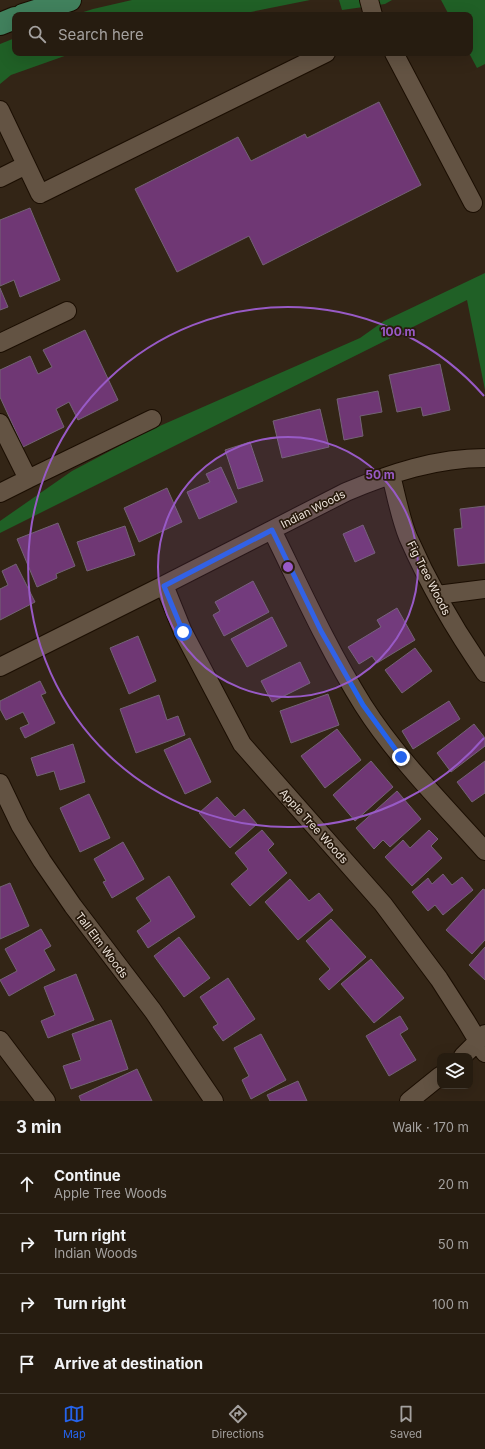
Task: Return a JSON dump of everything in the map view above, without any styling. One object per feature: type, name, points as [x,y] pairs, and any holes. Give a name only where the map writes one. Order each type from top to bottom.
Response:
[{"type":"main road","points":[[32,12],[70,0]]},
{"type":"main road","points":[[0,24],[12,19]]},
{"type":"street","points":[[0,110],[40,194],[320,56]]},
{"type":"street","points":[[396,56],[473,203]]},
{"type":"street","points":[[0,178],[26,165]]},
{"type":"street","points":[[0,343],[68,311]]},
{"type":"street","points":[[0,493],[152,419]]},
{"type":"street","points":[[0,423],[28,479]]},
{"type":"street","name":"Indian Woods","points":[[0,666],[164,586],[346,492],[376,479],[439,461],[485,458]]},
{"type":"street","name":"Fig Tree Woods","points":[[391,475],[408,535],[437,595],[460,637],[485,673]]},
{"type":"street","points":[[272,530],[321,631],[363,705],[401,757],[485,851]]},
{"type":"street","name":"Apple Tree Woods","points":[[164,586],[183,632],[242,744],[383,904],[439,979],[466,1021],[483,1043]]},
{"type":"street","points":[[437,595],[485,589]]},
{"type":"street","name":"Tall Elm Woods","points":[[0,783],[20,825],[42,861],[73,906],[153,1011],[214,1101]]},
{"type":"street","points":[[0,1040],[46,1101]]},
{"type":"street","points":[[468,1053],[483,1043]]},
{"type":"street","points":[[408,1101],[437,1078]]},
{"type":"green space","points":[[132,0],[310,0],[251,12],[84,12]]},
{"type":"green space","points":[[339,0],[392,0],[385,4],[342,10]]},
{"type":"green space","points":[[441,0],[485,0],[485,64],[477,68],[471,56],[473,56],[473,12],[447,12]]},
{"type":"green space","points":[[12,39],[12,56],[65,56],[11,75],[0,84],[0,44]]},
{"type":"green space","points":[[485,273],[485,390],[467,300],[0,533],[0,521],[72,471],[146,432],[360,338],[384,321]]},
{"type":"building","points":[[379,102],[421,185],[263,265],[249,236],[177,272],[135,189],[238,137],[251,161],[305,134],[307,138]]},
{"type":"building","points":[[30,208],[60,280],[20,297],[14,280],[0,286],[0,220]]},
{"type":"building","points":[[0,288],[8,307],[0,310]]},
{"type":"building","points":[[85,330],[118,400],[78,420],[69,402],[56,409],[64,427],[23,447],[0,397],[0,370],[30,356],[38,374],[52,367],[43,350]]},
{"type":"building","points":[[440,364],[450,410],[423,416],[421,407],[397,412],[389,375]]},
{"type":"building","points":[[378,391],[382,412],[360,416],[363,436],[344,440],[337,399]]},
{"type":"building","points":[[320,409],[329,447],[282,458],[273,421]]},
{"type":"building","points":[[250,442],[263,481],[238,489],[225,450]]},
{"type":"building","points":[[221,467],[237,502],[199,519],[187,492],[210,482],[206,474]]},
{"type":"building","points":[[167,488],[182,522],[139,542],[124,508]]},
{"type":"building","points":[[485,506],[485,563],[458,566],[454,529],[462,528],[460,509]]},
{"type":"building","points":[[58,523],[75,566],[56,574],[57,578],[37,587],[17,539]]},
{"type":"building","points":[[363,525],[375,553],[355,562],[343,534]]},
{"type":"building","points":[[125,526],[135,555],[87,571],[77,542]]},
{"type":"building","points":[[16,564],[35,602],[0,620],[0,589],[8,585],[2,571]]},
{"type":"building","points":[[253,581],[269,612],[224,636],[213,615],[220,611],[215,602]]},
{"type":"building","points":[[397,608],[415,640],[377,663],[372,656],[359,664],[348,647],[381,627],[377,620]]},
{"type":"building","points":[[272,617],[287,646],[247,667],[231,639]]},
{"type":"building","points":[[138,636],[156,681],[129,694],[110,648]]},
{"type":"building","points":[[415,648],[432,671],[402,693],[385,670]]},
{"type":"building","points":[[300,662],[310,683],[272,702],[261,681]]},
{"type":"building","points":[[40,681],[46,693],[41,695],[55,723],[25,738],[20,728],[29,724],[23,712],[6,720],[0,709],[0,701]]},
{"type":"building","points":[[328,694],[339,725],[291,743],[280,711]]},
{"type":"building","points":[[159,695],[167,720],[178,716],[185,735],[136,753],[120,709]]},
{"type":"building","points":[[449,701],[460,719],[413,749],[402,731]]},
{"type":"building","points":[[474,724],[485,738],[485,746],[451,772],[437,753]]},
{"type":"building","points":[[337,729],[361,760],[325,788],[301,756]]},
{"type":"building","points":[[190,738],[211,782],[185,794],[164,750]]},
{"type":"building","points":[[73,744],[85,782],[60,790],[54,771],[37,776],[31,758]]},
{"type":"building","points":[[371,761],[393,787],[355,821],[333,795]]},
{"type":"building","points":[[485,761],[485,793],[472,802],[457,782]]},
{"type":"building","points":[[397,791],[421,819],[390,847],[383,840],[374,849],[356,828]]},
{"type":"building","points":[[89,794],[110,838],[80,852],[60,808]]},
{"type":"building","points":[[217,797],[235,817],[244,809],[257,824],[230,848],[199,813]]},
{"type":"building","points":[[262,830],[274,844],[268,850],[287,873],[250,906],[231,884],[248,869],[235,853]]},
{"type":"building","points":[[429,830],[438,839],[431,846],[442,858],[412,886],[385,857],[403,840],[410,848]]},
{"type":"building","points":[[123,842],[144,879],[112,898],[103,882],[106,881],[94,859]]},
{"type":"building","points":[[443,874],[452,885],[462,877],[473,890],[443,915],[435,905],[428,911],[412,892],[428,878],[432,884]]},
{"type":"building","points":[[169,876],[195,917],[148,948],[137,931],[151,921],[136,898]]},
{"type":"building","points":[[290,879],[309,901],[319,893],[333,910],[298,940],[265,902]]},
{"type":"building","points":[[10,883],[29,926],[0,939],[0,887]]},
{"type":"building","points":[[483,889],[485,890],[485,940],[472,954],[446,930]]},
{"type":"building","points":[[331,919],[366,957],[329,990],[319,979],[330,969],[306,941]]},
{"type":"building","points":[[41,929],[51,946],[44,950],[55,970],[9,996],[0,980],[17,971],[5,949]]},
{"type":"building","points":[[179,937],[210,978],[184,997],[154,956]]},
{"type":"building","points":[[485,947],[485,980],[469,965]]},
{"type":"building","points":[[371,959],[404,998],[374,1023],[341,984]]},
{"type":"building","points":[[76,974],[94,1020],[48,1038],[41,1021],[55,1015],[44,987]]},
{"type":"building","points":[[228,978],[255,1019],[223,1041],[213,1027],[218,1024],[200,997]]},
{"type":"building","points":[[400,1016],[408,1029],[400,1034],[416,1060],[389,1076],[366,1036]]},
{"type":"building","points":[[111,1020],[128,1069],[71,1089],[63,1066],[81,1060],[72,1034]]},
{"type":"building","points":[[261,1034],[286,1080],[251,1099],[242,1080],[249,1076],[234,1048]]},
{"type":"building","points":[[137,1069],[152,1101],[81,1101],[79,1096]]},
{"type":"building","points":[[298,1081],[307,1101],[270,1101],[267,1095]]},
{"type":"route","points":[[183,632],[164,586],[272,530],[321,631],[363,705],[401,757]]}]
